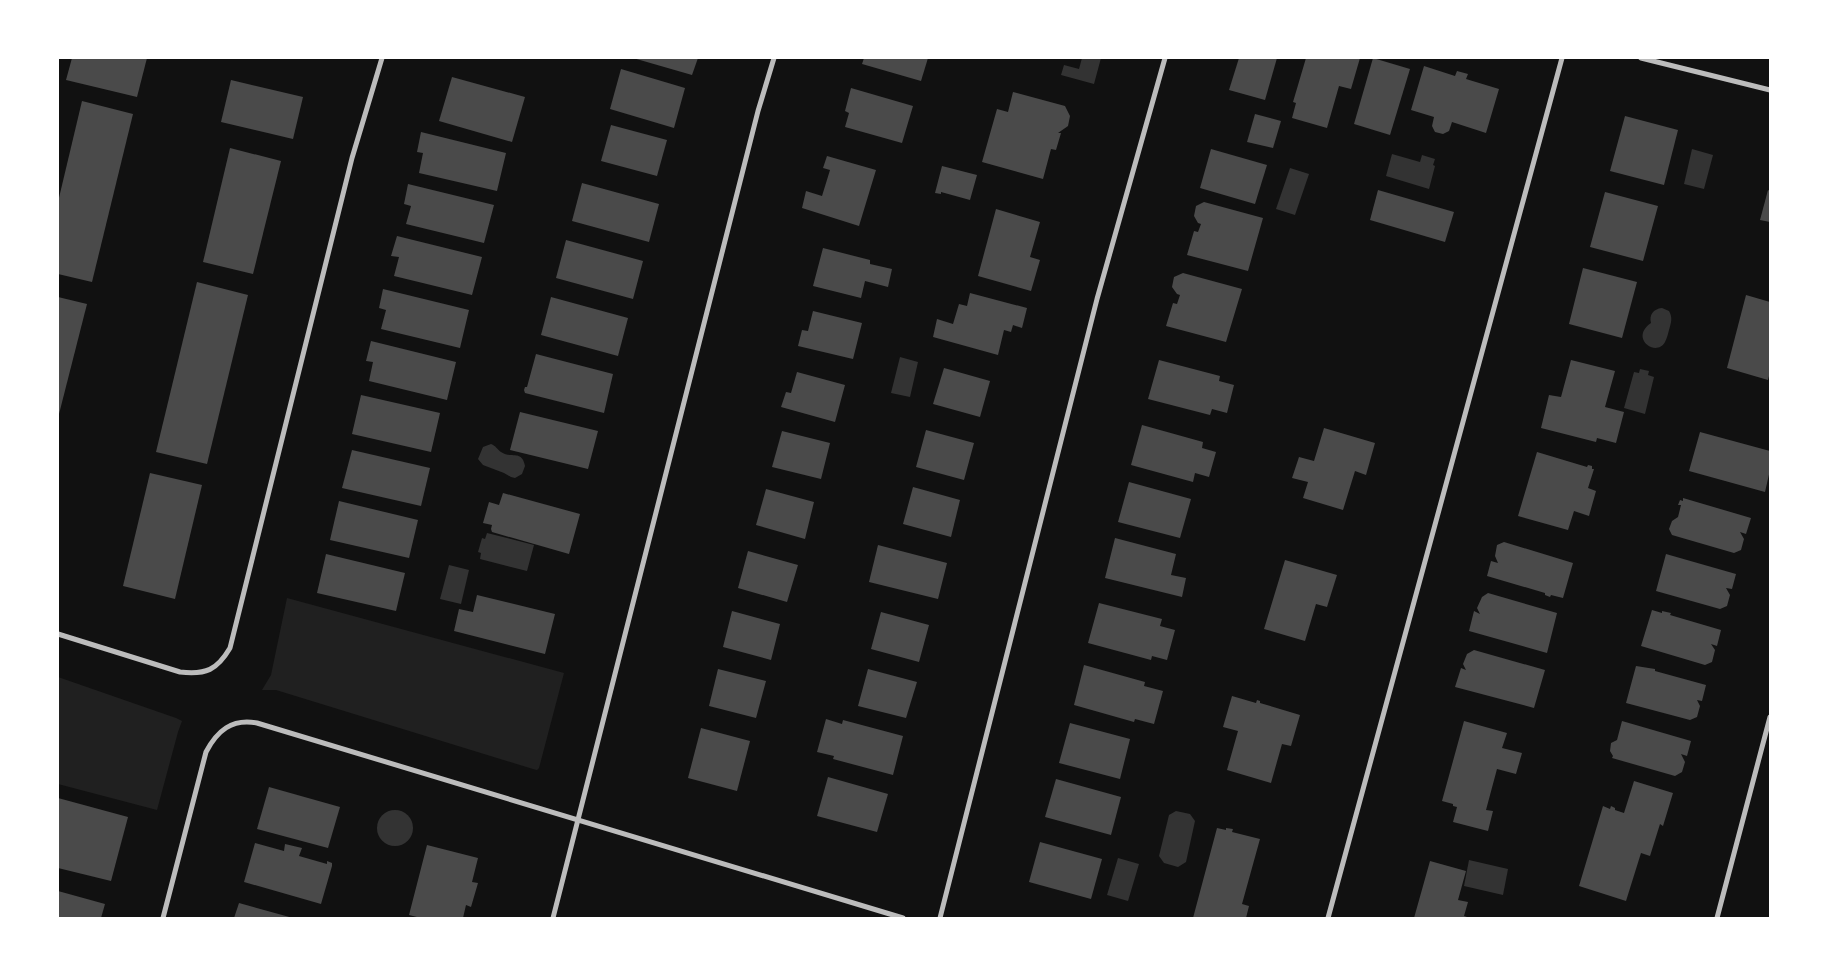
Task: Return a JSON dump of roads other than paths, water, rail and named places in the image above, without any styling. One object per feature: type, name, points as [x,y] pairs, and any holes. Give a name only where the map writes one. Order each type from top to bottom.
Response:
[{"type":"street","points":[[58,634],[180,672],[193,674],[205,672],[218,664],[230,648],[352,158],[382,58]]},
{"type":"street","points":[[553,918],[758,111],[774,58]]},
{"type":"street","points":[[940,918],[1097,299],[1165,58]]},
{"type":"street","points":[[1328,918],[1562,58]]},
{"type":"street","points":[[1640,58],[1770,90]]},
{"type":"street","points":[[1717,918],[1770,717]]},
{"type":"street","points":[[163,918],[206,752],[218,733],[231,724],[243,722],[257,723],[903,918]]}]
